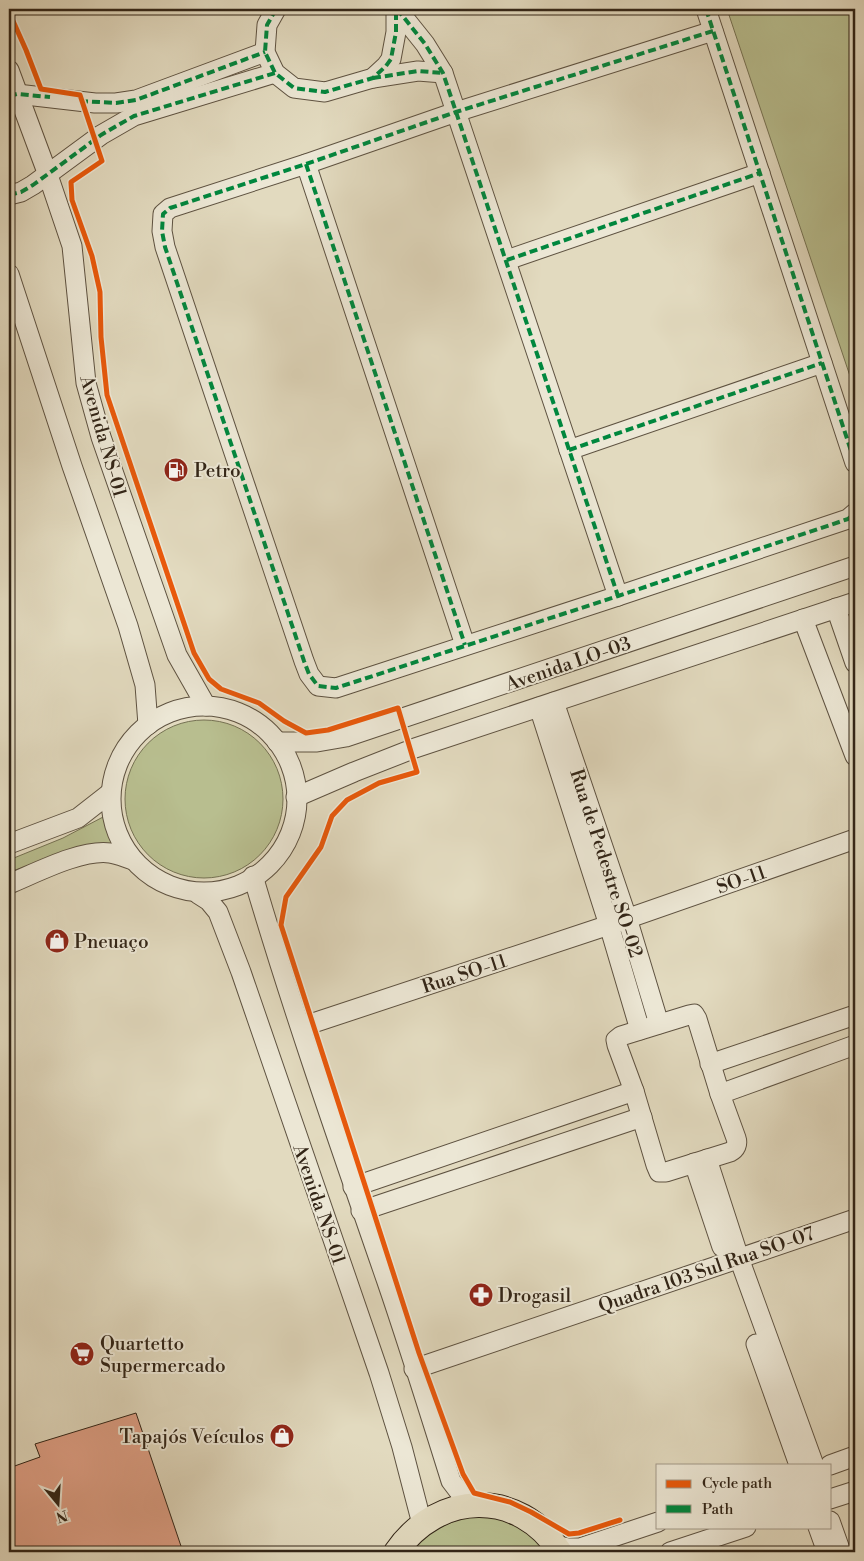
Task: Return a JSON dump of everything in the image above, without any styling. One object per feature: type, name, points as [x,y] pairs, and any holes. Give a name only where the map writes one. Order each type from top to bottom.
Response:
[{"type":"main road","points":[[396,1552],[409,1535],[422,1524],[444,1512],[470,1506],[496,1507],[519,1514],[541,1529],[557,1548]]},
{"type":"street","points":[[276,9],[267,24],[265,52],[275,73],[294,88],[325,92],[373,78],[418,71],[443,73]]},
{"type":"street","points":[[397,9],[425,44],[443,73],[618,596]]},
{"type":"street","points":[[373,78],[391,59],[396,32],[397,9]]},
{"type":"street","points":[[706,9],[855,463]]},
{"type":"street","points":[[713,31],[456,112],[306,164],[170,208],[163,214],[162,231],[165,247],[309,674],[315,683],[322,687],[336,688],[618,596],[848,519],[855,513]]},
{"type":"street","points":[[13,95],[95,103],[116,103],[136,100],[265,52]]},
{"type":"street","name":"Avenida NS-01","points":[[9,70],[13,95],[48,175],[72,246],[86,384],[101,437],[177,655],[206,706]]},
{"type":"street","points":[[9,195],[21,192],[34,185],[101,135],[134,116],[275,73]]},
{"type":"street","points":[[306,164],[465,645]]},
{"type":"street","points":[[507,260],[760,173]]},
{"type":"street","name":"Avenida NS-01","points":[[9,274],[128,626],[144,685],[148,725]]},
{"type":"street","points":[[569,450],[822,363]]},
{"type":"street","name":"Avenida LO-03","points":[[277,742],[317,742],[346,737],[855,566]]},
{"type":"street","name":"Avenida LO-03","points":[[296,797],[415,748],[855,602]]},
{"type":"street","points":[[836,608],[855,663]]},
{"type":"street","points":[[803,619],[855,756]]},
{"type":"street","name":"Rua de Pedestre SO-02","points":[[547,705],[627,918],[659,1024]]},
{"type":"street","name":"Rua de Pedestre SO-02","points":[[547,705],[640,1030]]},
{"type":"street","points":[[206,706],[243,714],[268,731],[286,754],[296,783],[296,813],[287,841],[268,865],[244,883],[198,894],[156,879],[133,860],[120,840],[112,817],[110,793],[117,763],[133,738],[156,718],[184,707],[206,706]]},
{"type":"street","points":[[9,844],[78,818],[110,793]]},
{"type":"street","name":"SO-11","points":[[627,918],[855,839]]},
{"type":"street","points":[[9,884],[86,855],[110,853],[133,860]]},
{"type":"street","name":"Avenida NS-01","points":[[253,876],[268,927],[451,1481],[470,1506]]},
{"type":"street","name":"Avenida NS-01","points":[[198,894],[209,901],[218,912],[241,972],[379,1373],[402,1447],[422,1524]]},
{"type":"street","name":"Rua SO-11","points":[[301,1027],[627,918]]},
{"type":"street","points":[[694,1014],[736,1138],[736,1145],[732,1151],[666,1172],[660,1172],[656,1165],[634,1091],[616,1040],[621,1036],[659,1024],[694,1014]]},
{"type":"street","points":[[710,1064],[855,1015]]},
{"type":"street","points":[[720,1094],[855,1044]]},
{"type":"street","points":[[353,1186],[634,1091]]},
{"type":"street","points":[[361,1211],[642,1117]]},
{"type":"street","points":[[701,1161],[800,1464]]},
{"type":"street","name":"Quadra 103 Sul Rua SO-07","points":[[414,1369],[855,1219]]},
{"type":"street","points":[[733,1260],[814,1464]]},
{"type":"street","points":[[832,1464],[855,1456]]},
{"type":"street","points":[[832,1498],[855,1491]]},
{"type":"street","points":[[557,1548],[580,1548],[656,1523]]},
{"type":"street","points":[[832,1527],[841,1552]]},
{"type":"street","points":[[670,1552],[743,1528]]},
{"type":"street","points":[[818,1528],[826,1552]]},
{"type":"green space","points":[[727,9],[855,9],[855,391]]},
{"type":"green space","points":[[196,720],[212,720],[241,729],[260,743],[270,755],[277,769],[283,791],[283,807],[277,829],[270,843],[260,855],[248,865],[234,872],[212,878],[196,878],[174,872],[160,865],[138,843],[131,829],[125,807],[125,791],[131,769],[138,755],[160,733],[174,726]]},
{"type":"green space","points":[[105,816],[114,843],[76,851],[9,872],[9,860],[63,838]]},
{"type":"green space","points":[[467,1516],[497,1518],[525,1530],[548,1552],[408,1552],[426,1533]]},
{"type":"building","points":[[136,1413],[183,1552],[9,1552],[9,1468],[40,1457],[35,1444]]},
{"type":"marked path","points":[[276,9],[267,25],[265,52],[275,73],[294,88],[325,92],[373,78],[386,66],[391,59],[396,32],[396,9]]},
{"type":"marked path","points":[[397,9],[425,44],[443,73],[618,596]]},
{"type":"marked path","points":[[706,9],[855,463]]},
{"type":"marked path","points":[[713,31],[456,112],[306,164],[170,208],[163,214],[162,231],[165,247],[304,661],[309,674],[318,686],[336,688],[848,519],[855,513]]},
{"type":"marked path","points":[[80,101],[116,103],[136,100],[265,52]]},
{"type":"marked path","points":[[373,78],[418,71],[443,73]]},
{"type":"marked path","points":[[9,195],[21,192],[33,185],[101,135],[134,116],[275,73]]},
{"type":"marked path","points":[[9,96],[17,94],[50,97]]},
{"type":"marked path","points":[[306,164],[465,645]]},
{"type":"marked path","points":[[507,260],[760,173]]},
{"type":"marked path","points":[[569,450],[822,363]]},
{"type":"cycle path","points":[[9,12],[41,89],[80,95],[102,161],[71,182],[72,200],[92,256],[100,292],[101,337],[107,395],[194,653],[209,679],[221,689],[259,703],[284,721],[306,733],[328,730],[398,708],[417,772],[379,783],[347,800],[332,816],[321,847],[286,897],[281,925],[419,1353],[463,1474],[474,1493],[510,1502],[569,1534],[579,1533],[620,1520]]},
{"type":"place","name":"Petro","points":[[176,470]]},
{"type":"place","name":"Pneuaço","points":[[57,941]]},
{"type":"place","name":"Drogasil","points":[[481,1295]]},
{"type":"place","name":"Quartetto Supermercado","points":[[82,1354]]},
{"type":"place","name":"Tapajós Veículos","points":[[282,1436]]}]
